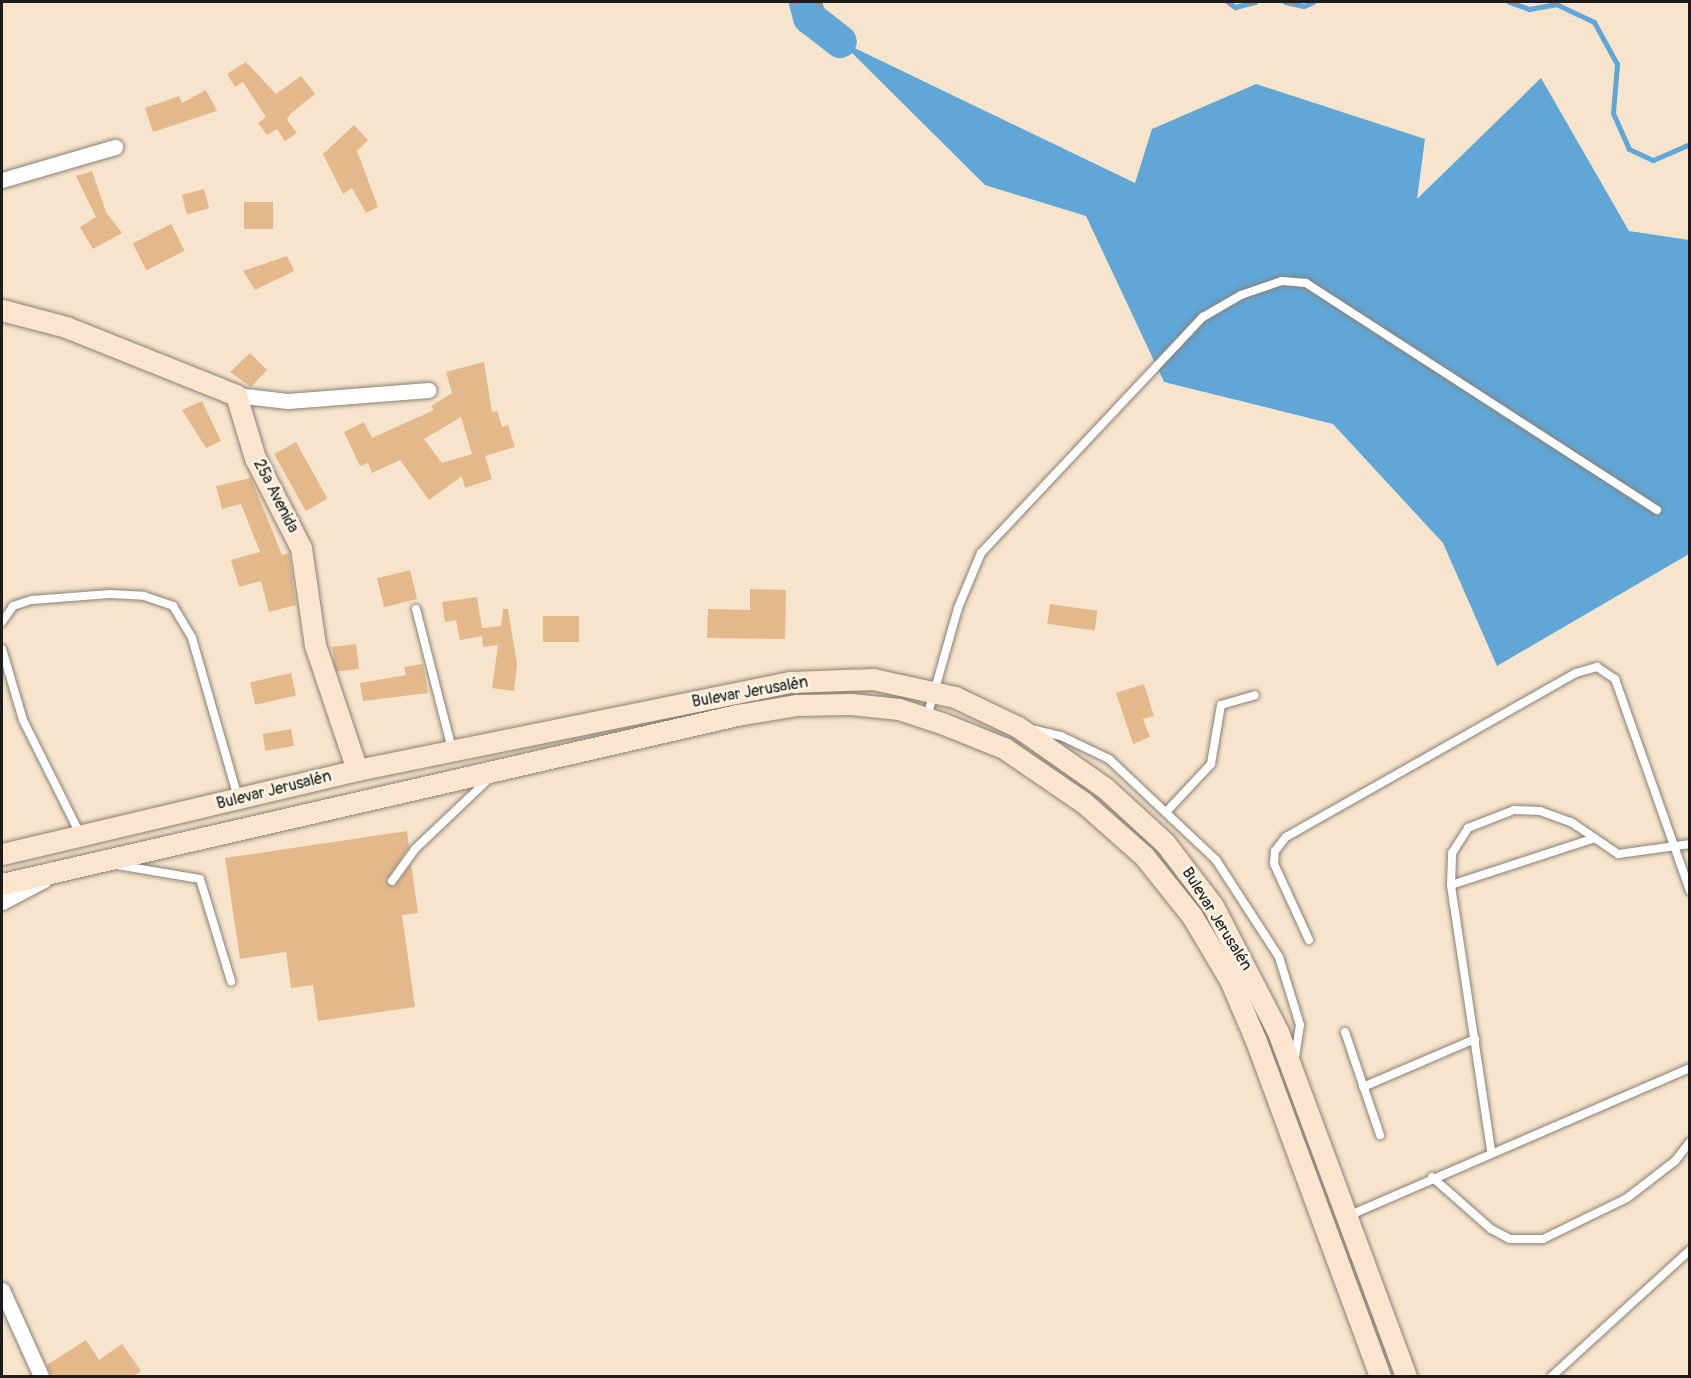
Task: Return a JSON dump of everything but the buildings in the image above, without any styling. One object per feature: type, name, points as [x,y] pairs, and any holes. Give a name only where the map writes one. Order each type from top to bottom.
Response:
[{"type":"main road","points":[[2,310],[66,327],[236,395]]},
{"type":"main road","name":"25a Avenida","points":[[236,395],[255,458],[301,548],[315,645],[357,770]]},
{"type":"main road","name":"Bulevar Jerusalén","points":[[2,854],[82,837],[357,770],[791,682],[873,679],[935,691],[1018,727],[1137,814],[1191,873],[1250,968],[1293,1071],[1406,1377]]},
{"type":"main road","name":"Bulevar Jerusalén","points":[[2,884],[499,770],[797,705],[899,709],[927,718],[1004,748],[1083,802],[1144,856],[1191,916],[1230,980],[1256,1041],[1380,1377]]},
{"type":"street","points":[[2,180],[115,147]]},
{"type":"street","points":[[236,395],[288,401],[429,390]]},
{"type":"street","points":[[2,902],[62,872]]},
{"type":"street","points":[[2,1290],[40,1377]]},
{"type":"lane","points":[[927,718],[958,608],[981,553],[1203,317],[1241,295],[1282,281],[1306,283],[1657,510]]},
{"type":"lane","points":[[2,622],[13,606],[32,600],[110,594],[173,606],[192,638],[239,799]]},
{"type":"lane","points":[[416,609],[453,750]]},
{"type":"lane","points":[[2,650],[23,720],[82,837]]},
{"type":"lane","points":[[1309,940],[1274,864],[1275,851],[1286,837],[1576,673],[1597,667],[1615,679],[1689,891]]},
{"type":"lane","points":[[1168,810],[1211,764],[1221,705],[1256,695]]},
{"type":"lane","points":[[1018,727],[1061,736],[1109,759],[1168,810],[1216,860],[1279,957],[1300,1025],[1293,1071]]},
{"type":"lane","points":[[392,881],[415,849],[499,770]]},
{"type":"lane","points":[[1491,1150],[1451,885],[1452,853],[1468,828],[1490,816],[1540,811],[1595,837],[1618,854],[1674,849],[1689,844]]},
{"type":"lane","points":[[1451,885],[1595,837]]},
{"type":"lane","points":[[104,862],[200,879],[231,981]]},
{"type":"lane","points":[[1345,1032],[1380,1135]]},
{"type":"lane","points":[[1363,1088],[1474,1040]]},
{"type":"lane","points":[[1346,1216],[1491,1150],[1689,1068]]},
{"type":"lane","points":[[1432,1178],[1491,1229],[1510,1239],[1543,1239],[1627,1198],[1675,1161],[1689,1142]]},
{"type":"lane","points":[[1552,1377],[1689,1250]]},
{"type":"water","points":[[840,41],[1135,183],[1152,129],[1256,84],[1425,139],[1417,199],[1541,78],[1629,231],[1689,240],[1689,554],[1497,666],[1443,543],[1333,424],[1164,382],[1086,216],[985,185]]},
{"type":"waterway","points":[[805,2],[809,17],[840,41]]},
{"type":"waterway","points":[[1228,2],[1235,7],[1255,2]]},
{"type":"waterway","points":[[1285,2],[1304,6],[1313,2]]},
{"type":"waterway","points":[[1509,2],[1529,9],[1556,4],[1594,22],[1617,64],[1613,113],[1629,149],[1653,160],[1690,144]]}]
